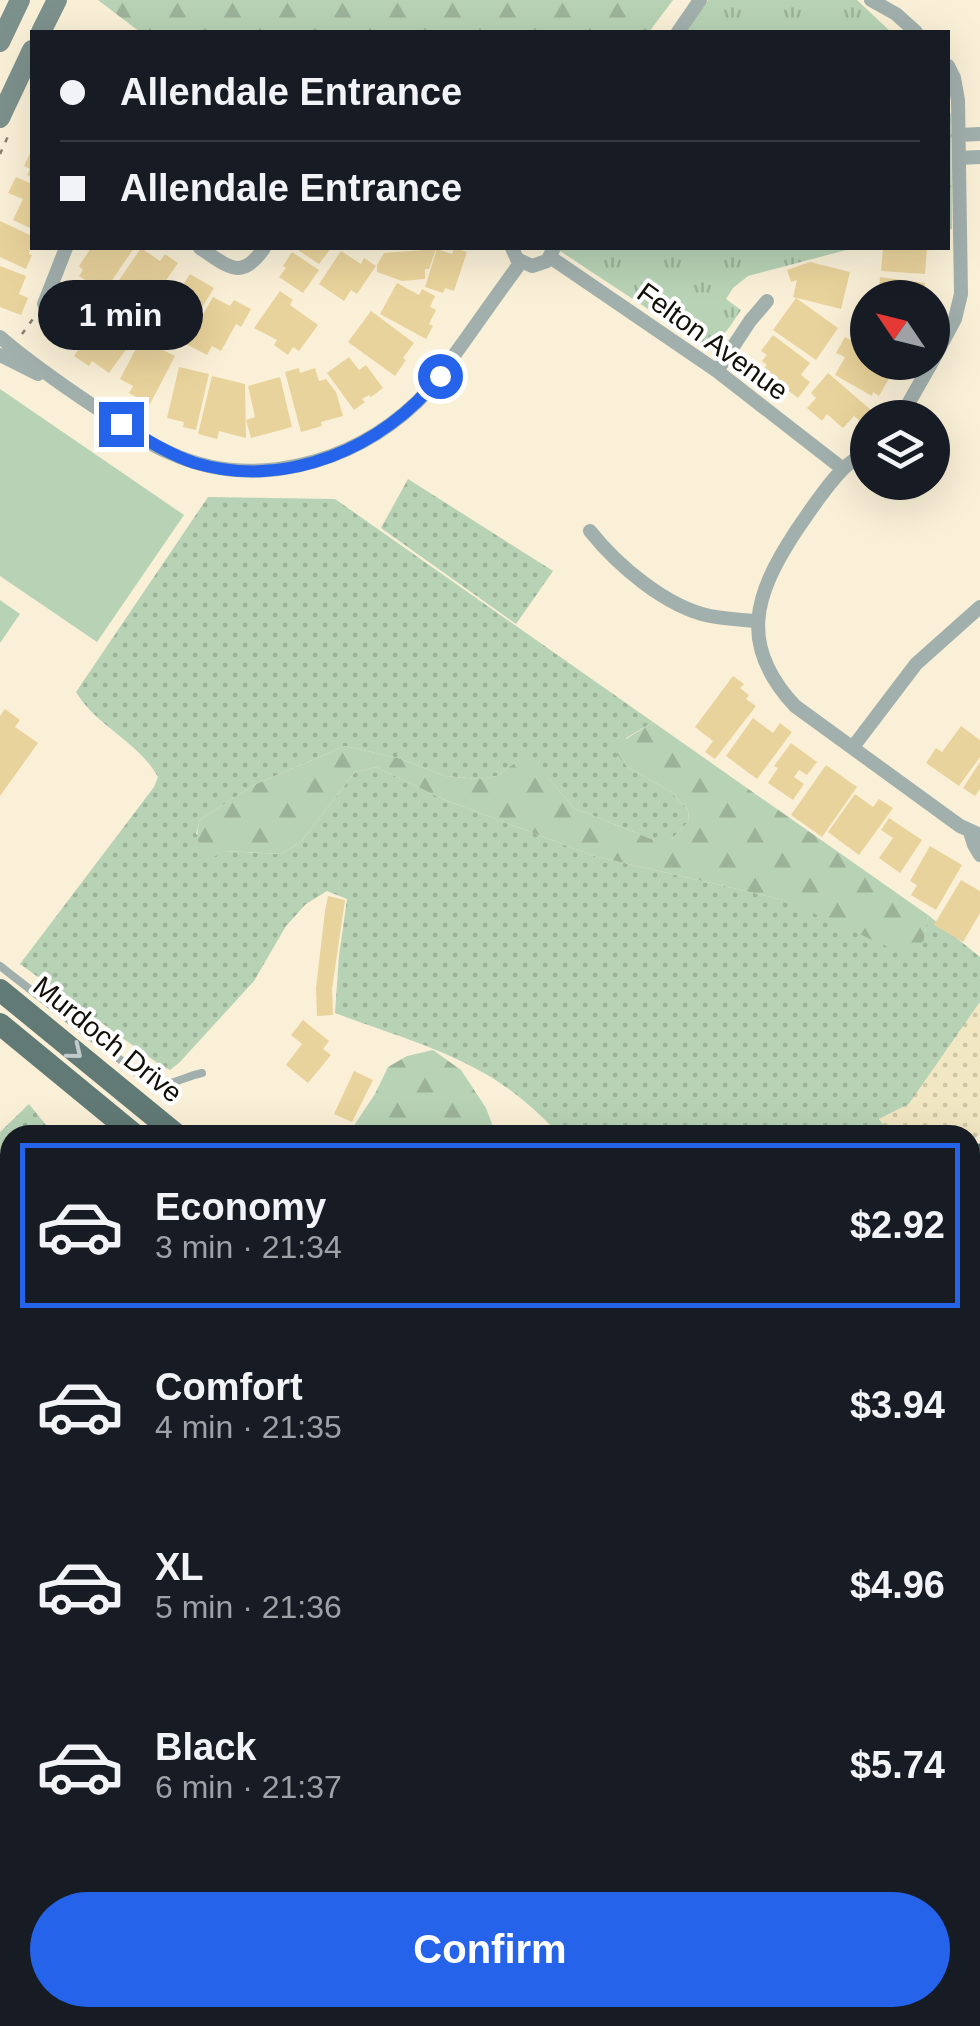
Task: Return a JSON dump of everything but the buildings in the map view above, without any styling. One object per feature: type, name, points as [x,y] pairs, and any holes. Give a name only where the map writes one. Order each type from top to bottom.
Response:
[{"type":"main road","points":[[0,42],[20,0]]},
{"type":"main road","points":[[42,30],[57,0]]},
{"type":"main road","points":[[0,118],[30,54]]},
{"type":"main road","name":"Murdoch Drive","points":[[0,990],[165,1125]]},
{"type":"main road","name":"Murdoch Drive","points":[[0,1024],[123,1125]]},
{"type":"street","points":[[679,30],[700,0]]},
{"type":"street","points":[[871,0],[914,30]]},
{"type":"street","points":[[950,72],[956,89],[961,294],[950,328]]},
{"type":"street","points":[[958,136],[980,134]]},
{"type":"street","points":[[959,158],[980,157]]},
{"type":"street","points":[[44,304],[65,250]]},
{"type":"street","points":[[203,250],[228,266],[240,268],[252,264],[262,250]]},
{"type":"street","points":[[513,250],[520,262],[536,266],[552,252]]},
{"type":"street","name":"Felton Avenue","points":[[552,252],[717,370],[843,469]]},
{"type":"street","points":[[0,337],[70,390],[156,446],[218,468],[294,468],[320,461],[373,436],[418,401],[520,262]]},
{"type":"street","points":[[717,370],[767,301]]},
{"type":"street","points":[[0,356],[70,390]]},
{"type":"street","points":[[850,464],[808,514],[773,567],[762,594],[758,621],[761,649],[770,672],[795,706],[975,833],[976,851],[980,855]]},
{"type":"street","points":[[590,531],[612,558],[680,606],[711,616],[758,621]]},
{"type":"street","points":[[853,747],[916,664],[980,607]]},
{"type":"lane","points":[[0,966],[145,1079],[158,1085],[202,1074]]},
{"type":"path","points":[[19,339],[44,304]]},
{"type":"green space","points":[[98,0],[673,0],[650,30],[137,30]]},
{"type":"green space","points":[[708,0],[857,0],[889,30],[687,30]]},
{"type":"green space","points":[[950,112],[951,115],[950,230]]},
{"type":"green space","points":[[559,250],[846,250],[748,276],[726,299],[741,310],[733,322],[720,337],[701,344]]},
{"type":"green space","points":[[0,389],[184,515],[97,642],[0,576]]},
{"type":"green space","points":[[408,479],[553,571],[516,624],[381,528]]},
{"type":"green space","points":[[208,497],[335,499],[653,722],[626,738],[627,767],[670,791],[688,810],[689,821],[671,840],[654,840],[574,808],[549,779],[516,762],[497,776],[445,776],[398,758],[345,746],[254,785],[200,820],[196,834],[225,851],[280,854],[300,843],[355,772],[376,767],[443,799],[594,856],[784,900],[924,940],[928,915],[980,957],[980,1002],[909,1104],[879,1119],[884,1125],[550,1125],[521,1098],[476,1068],[335,1013],[347,899],[327,891],[306,904],[286,926],[254,981],[170,1070],[20,964],[158,777],[150,764],[95,715],[76,692]]},
{"type":"green space","points":[[0,600],[20,614],[0,643]]},
{"type":"green space","points":[[653,722],[928,915],[924,940],[908,956],[784,900],[594,856],[443,799],[376,767],[355,772],[300,843],[280,854],[225,851],[214,857],[198,838],[200,820],[254,785],[345,746],[398,758],[445,776],[480,779],[497,776],[516,762],[528,760],[574,808],[654,840],[671,840],[689,821],[688,810],[670,791],[627,767],[616,753],[626,739]]},
{"type":"green space","points":[[433,1050],[461,1070],[492,1125],[355,1125],[388,1067],[407,1056]]},
{"type":"green space","points":[[29,1104],[46,1125],[7,1125]]},
{"type":"sand","points":[[980,1002],[980,1125],[884,1125],[879,1119],[909,1104]]},
{"type":"route","points":[[121,424],[169,453],[198,464],[237,470],[294,468],[336,455],[373,436],[406,412],[440,376]]}]
